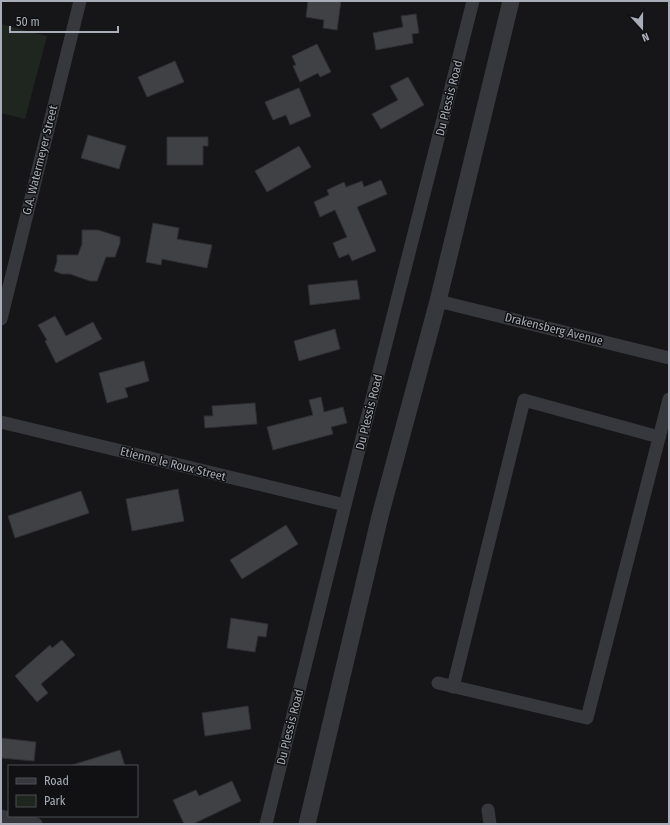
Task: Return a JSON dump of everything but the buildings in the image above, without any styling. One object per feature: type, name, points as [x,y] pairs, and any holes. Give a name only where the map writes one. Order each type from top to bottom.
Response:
[{"type":"street","name":"G.A. Watermeyer Street","points":[[1,318],[80,1]]},
{"type":"street","name":"Du Plessis Road","points":[[266,824],[473,1]]},
{"type":"street","points":[[307,824],[380,516],[438,300],[511,1]]},
{"type":"street","name":"Drakensberg Avenue","points":[[438,300],[669,358]]},
{"type":"street","points":[[438,683],[587,718],[669,399]]},
{"type":"street","points":[[453,687],[524,400],[659,437]]},
{"type":"street","name":"Etienne le Roux Street","points":[[1,422],[345,505]]},
{"type":"street","points":[[488,810],[490,824]]},
{"type":"street","points":[[1,816],[36,824]]},
{"type":"green space","points":[[1,24],[47,36],[25,119],[1,113]]}]
